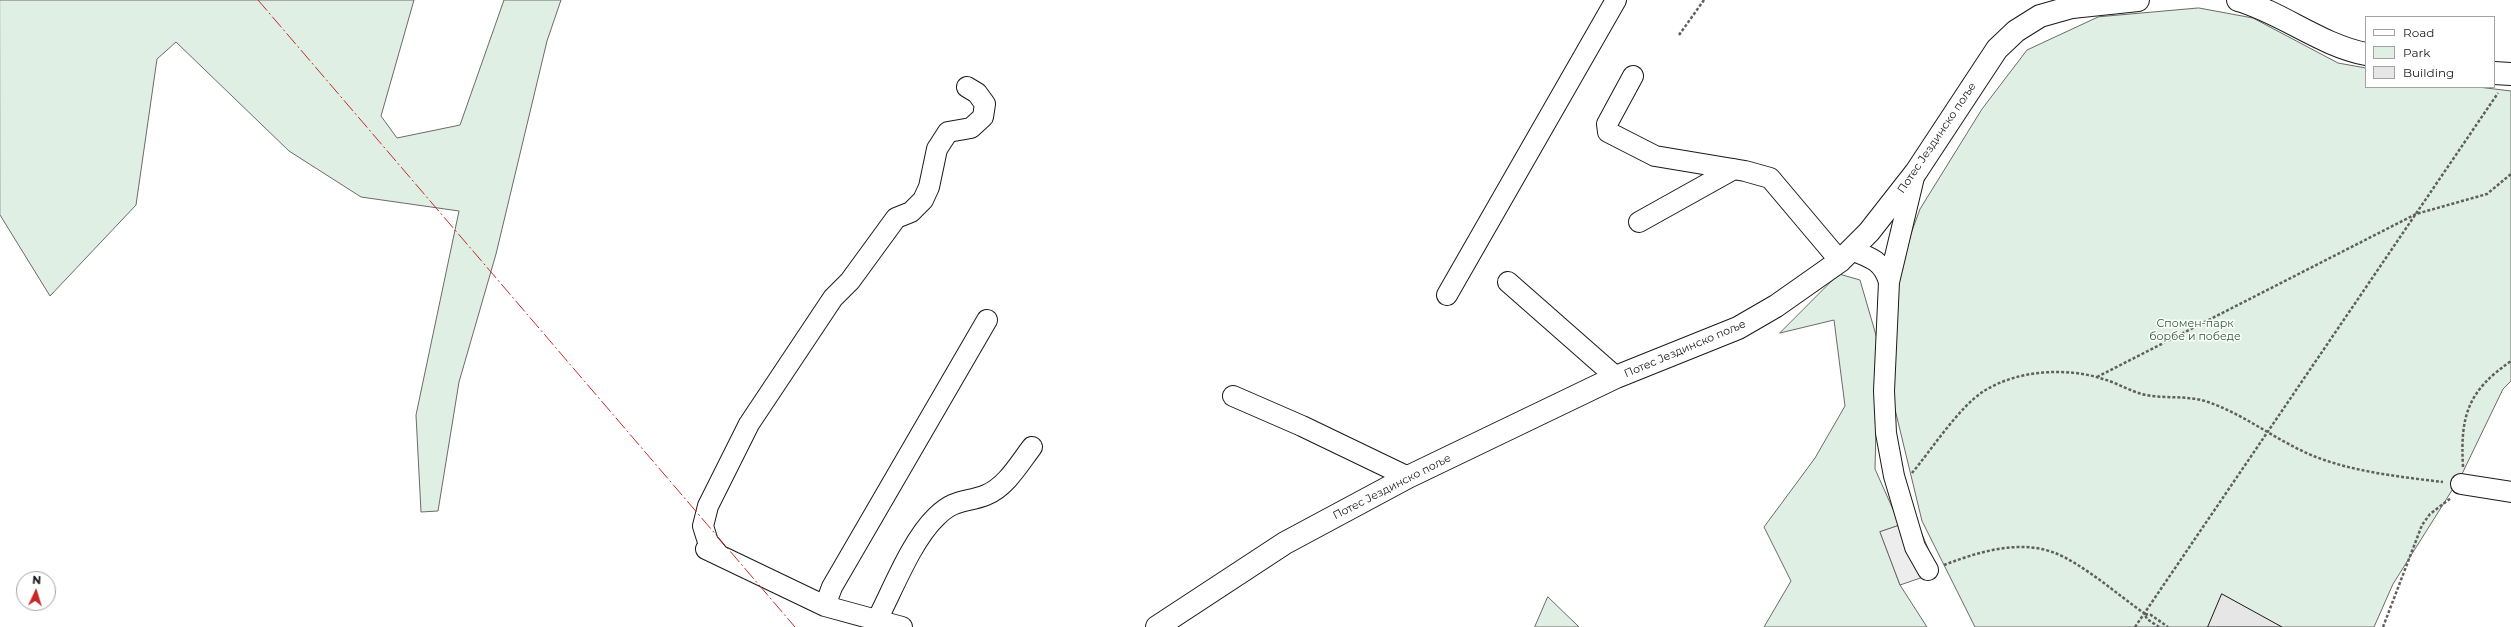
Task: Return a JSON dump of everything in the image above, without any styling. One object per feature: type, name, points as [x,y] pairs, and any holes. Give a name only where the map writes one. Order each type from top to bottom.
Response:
[{"type":"main road","name":"Потес Јездинско поље","points":[[1166,625],[1285,543],[1408,478],[1616,377],[1738,328],[1776,306],[1846,255],[1891,206],[1916,172],[1996,49],[2016,31],[2040,16],[2072,8],[2138,0]]},
{"type":"main road","points":[[2238,0],[2259,6],[2328,43],[2365,54]]},
{"type":"street","points":[[1447,295],[1616,0]]},
{"type":"street","points":[[1633,76],[1607,124],[1608,132],[1655,156],[1734,169],[1770,178],[1846,255],[1877,261],[1884,270],[1889,282]]},
{"type":"street","points":[[902,627],[825,606],[709,550],[703,526],[708,506],[749,424],[833,298],[850,280],[896,218],[911,212],[923,200],[929,187],[937,149],[948,132],[971,128],[983,117],[985,104],[977,93],[968,87]]},
{"type":"street","points":[[1639,222],[1734,169]]},
{"type":"street","points":[[1916,172],[1889,282],[1884,355],[1884,413],[1889,455],[1898,490],[1915,547],[1928,570]]},
{"type":"street","points":[[1508,282],[1616,377]]},
{"type":"street","points":[[825,606],[832,587],[987,320]]},
{"type":"street","points":[[1233,396],[1302,426],[1408,478]]},
{"type":"street","points":[[877,620],[922,534],[937,516],[950,506],[966,499],[985,495],[999,487],[1032,447]]},
{"type":"street","points":[[2461,484],[2511,492]]},
{"type":"path","points":[[1679,35],[1704,0]]},
{"type":"path","points":[[2135,627],[2416,214],[2505,74]]},
{"type":"path","points":[[2096,377],[2416,214],[2487,194],[2511,174]]},
{"type":"path","points":[[1898,490],[1971,400],[1985,390],[2005,382],[2049,372],[2076,372],[2096,377],[2146,395],[2189,397],[2209,402],[2294,447],[2332,461],[2413,478],[2461,484]]},
{"type":"path","points":[[1928,570],[1993,550],[2022,548],[2043,550],[2073,563],[2144,613],[2151,615],[2168,627]]},
{"type":"path","points":[[2144,613],[2147,619],[2158,627]]},
{"type":"green space","points":[[0,0],[414,0],[381,116],[397,138],[460,125],[504,0],[561,0],[547,41],[496,254],[459,382],[438,511],[421,512],[416,415],[459,211],[361,197],[289,151],[176,42],[157,59],[136,205],[50,296],[0,215]]},
{"type":"green space","name":"Спомен-парк борбе и победе","points":[[2199,8],[2253,18],[2338,63],[2365,68],[2365,88],[2486,88],[2511,91],[2511,381],[2503,389],[2461,476],[2393,584],[2374,627],[1975,627],[1922,521],[1892,397],[1890,291],[1920,209],[1982,109],[2027,50],[2098,17]]},
{"type":"green space","points":[[1839,274],[1860,280],[1878,342],[1875,469],[1900,525],[1880,532],[1900,585],[1927,627],[1764,627],[1791,581],[1764,527],[1815,458],[1845,406],[1834,320],[1780,333]]},
{"type":"green space","points":[[1548,597],[1579,627],[1535,627]]},
{"type":"shaded area","points":[[1916,520],[1938,572],[1900,585],[1880,532]]},
{"type":"building","points":[[2222,594],[2282,627],[2208,627]]},
{"type":"power","points":[[258,0],[795,627]]}]
